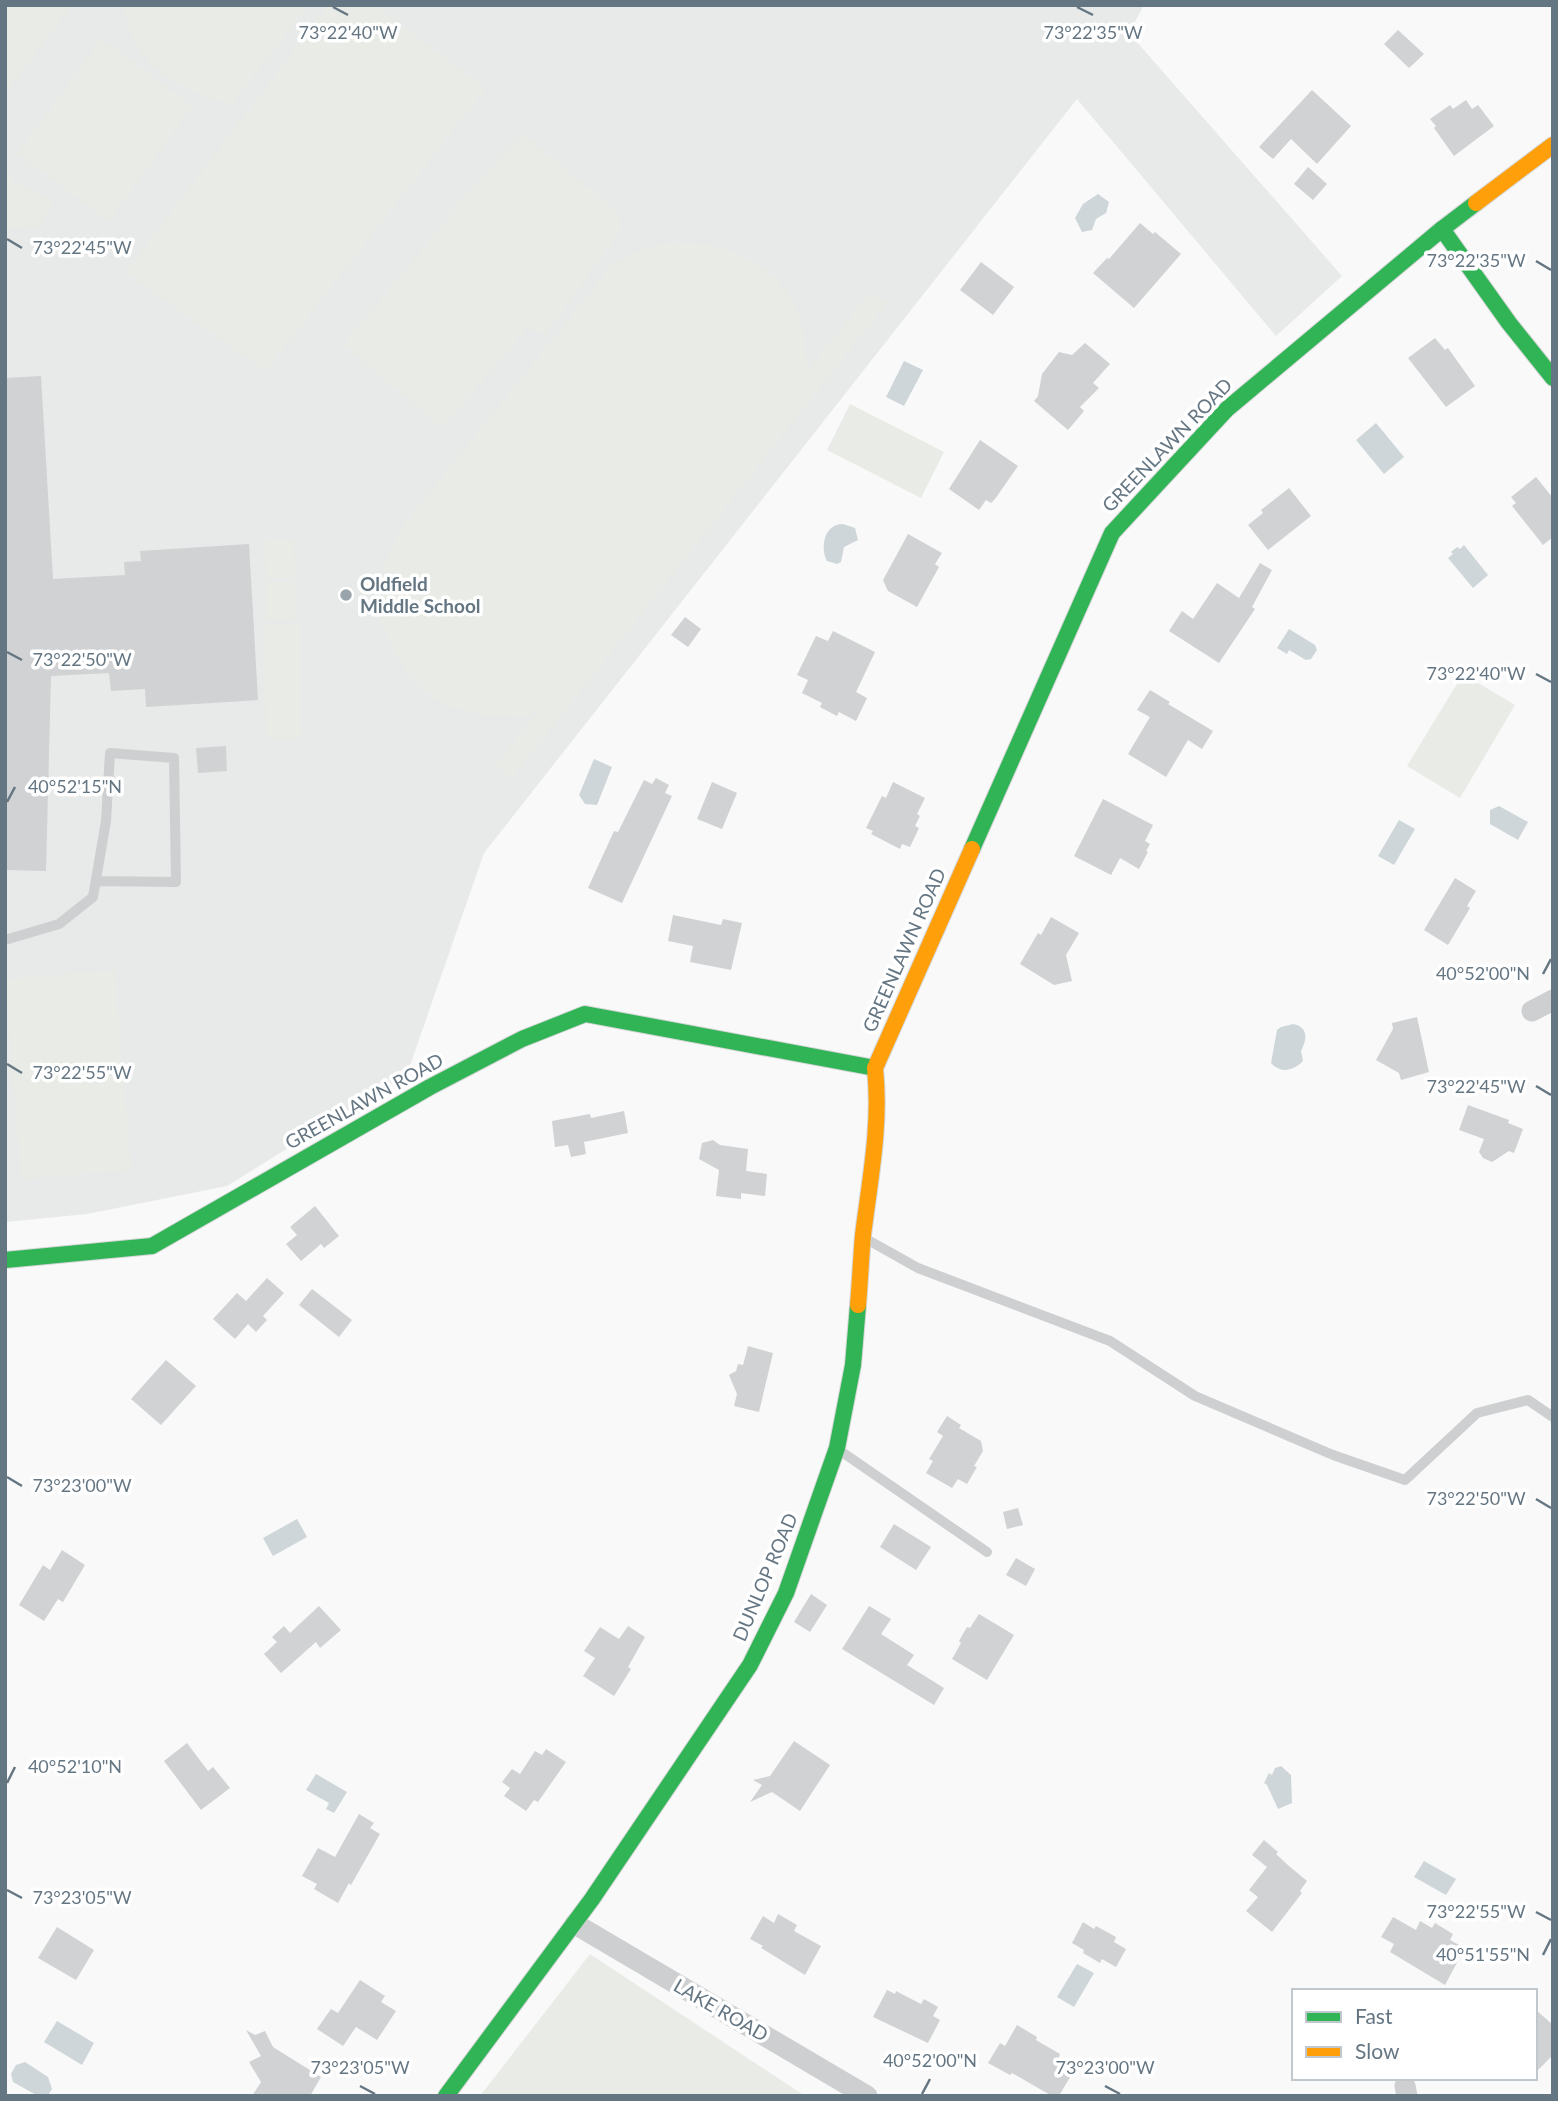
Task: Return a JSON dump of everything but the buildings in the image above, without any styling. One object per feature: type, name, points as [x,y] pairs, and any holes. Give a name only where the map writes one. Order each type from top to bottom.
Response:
[{"type":"main road","name":"GREENLAWN ROAD","points":[[5,1260],[152,1246],[430,1087],[523,1039],[585,1014],[875,1068],[1112,533],[1227,409],[1441,229],[1553,145]]},
{"type":"main road","points":[[1441,229],[1509,323],[1553,378]]},
{"type":"main road","name":"DUNLOP ROAD","points":[[446,2096],[575,1924],[750,1665],[786,1593],[837,1448],[853,1365],[863,1237],[877,1129],[875,1068]]},
{"type":"street","points":[[1532,1011],[1553,1000]]},
{"type":"street","name":"LAKE ROAD","points":[[575,1924],[867,2096]]},
{"type":"lane","points":[[5,940],[59,925],[93,897],[106,821],[110,753],[174,758],[176,882],[96,881]]},
{"type":"lane","points":[[863,1237],[918,1268],[1110,1341],[1195,1396],[1333,1455],[1405,1480],[1477,1413],[1528,1400],[1553,1417]]},
{"type":"lane","points":[[837,1448],[987,1552]]},
{"type":"shaded area","name":"Oldfield Middle School","points":[[5,5],[1144,5],[1129,33],[1342,276],[1276,336],[1077,99],[484,853],[407,1074],[227,1186],[87,1214],[5,1222]]},
{"type":"shaded area","points":[[5,5],[72,5],[5,94]]},
{"type":"shaded area","points":[[124,5],[308,5],[232,105],[193,91],[161,73],[137,45]]},
{"type":"shaded area","points":[[328,5],[375,5],[486,88],[266,371],[125,273]]},
{"type":"shaded area","points":[[101,39],[193,106],[109,221],[17,154]]},
{"type":"shaded area","points":[[523,134],[618,212],[621,231],[545,335],[527,328],[443,428],[343,345],[448,218],[448,214]]},
{"type":"shaded area","points":[[5,170],[16,183],[54,203],[39,226],[5,228]]},
{"type":"shaded area","points":[[1098,194],[1109,202],[1106,213],[1096,219],[1092,230],[1082,232],[1075,218],[1083,204]]},
{"type":"shaded area","points":[[673,242],[697,243],[740,254],[774,277],[788,294],[798,314],[805,338],[807,371],[870,292],[887,303],[512,778],[495,765],[540,710],[523,717],[484,715],[452,708],[435,699],[412,679],[394,653],[381,621],[383,567],[400,529],[611,266],[642,249]]},
{"type":"shaded area","points":[[904,361],[923,370],[904,406],[886,397]]},
{"type":"shaded area","points":[[850,404],[944,452],[921,498],[827,450]]},
{"type":"shaded area","points":[[1376,423],[1404,457],[1384,474],[1356,440]]},
{"type":"shaded area","points":[[843,524],[855,528],[858,540],[844,547],[841,562],[837,564],[827,561],[824,543],[832,528]]},
{"type":"shaded area","points":[[265,539],[294,539],[295,578],[266,578]]},
{"type":"shaded area","points":[[1464,545],[1488,575],[1473,588],[1448,558],[1457,547],[1460,549]]},
{"type":"shaded area","points":[[266,581],[295,581],[295,619],[266,620]]},
{"type":"shaded area","points":[[301,624],[302,738],[266,738],[264,625]]},
{"type":"shaded area","points":[[1289,629],[1315,645],[1317,650],[1311,659],[1306,660],[1289,650],[1287,654],[1277,648]]},
{"type":"shaded area","points":[[1463,674],[1515,705],[1460,798],[1407,766]]},
{"type":"shaded area","points":[[594,759],[612,767],[597,805],[585,804],[579,795]]},
{"type":"shaded area","points":[[1499,806],[1528,822],[1518,840],[1490,824],[1490,810]]},
{"type":"shaded area","points":[[1399,820],[1415,829],[1394,865],[1378,856]]},
{"type":"shaded area","points":[[115,970],[131,1170],[21,1179],[5,979]]},
{"type":"shaded area","points":[[1293,1024],[1304,1031],[1305,1043],[1301,1051],[1303,1061],[1291,1069],[1279,1069],[1271,1063],[1277,1030]]},
{"type":"shaded area","points":[[297,1519],[307,1537],[273,1556],[263,1538]]},
{"type":"shaded area","points":[[1281,1766],[1291,1775],[1292,1803],[1278,1809],[1264,1783],[1269,1773],[1272,1775],[1275,1768]]},
{"type":"shaded area","points":[[316,1774],[347,1792],[334,1813],[326,1809],[329,1803],[306,1790]]},
{"type":"shaded area","points":[[1424,1861],[1456,1879],[1446,1895],[1414,1877]]},
{"type":"shaded area","points":[[590,1954],[805,2096],[480,2096]]},
{"type":"shaded area","points":[[1077,1964],[1094,1973],[1074,2007],[1057,1997]]},
{"type":"shaded area","points":[[57,2021],[94,2043],[82,2065],[44,2042]]},
{"type":"shaded area","points":[[25,2062],[48,2077],[52,2089],[48,2095],[38,2096],[13,2082],[11,2074],[16,2065]]},
{"type":"traffic: fast","points":[[972,849],[1112,533],[1227,409],[1476,203]]},
{"type":"traffic: fast","points":[[1442,229],[1509,323],[1553,378]]},
{"type":"traffic: fast","points":[[5,1260],[152,1246],[430,1087],[522,1039],[585,1014],[875,1068]]},
{"type":"traffic: fast","points":[[446,2096],[592,1899],[750,1665],[786,1593],[837,1448],[853,1365],[858,1305]]},
{"type":"traffic: slow","points":[[1476,203],[1553,145]]},
{"type":"traffic: slow","points":[[858,1305],[863,1235],[876,1131],[875,1068],[972,849]]},
{"type":"place","name":"Oldfield Middle School","points":[[346,595]]}]
